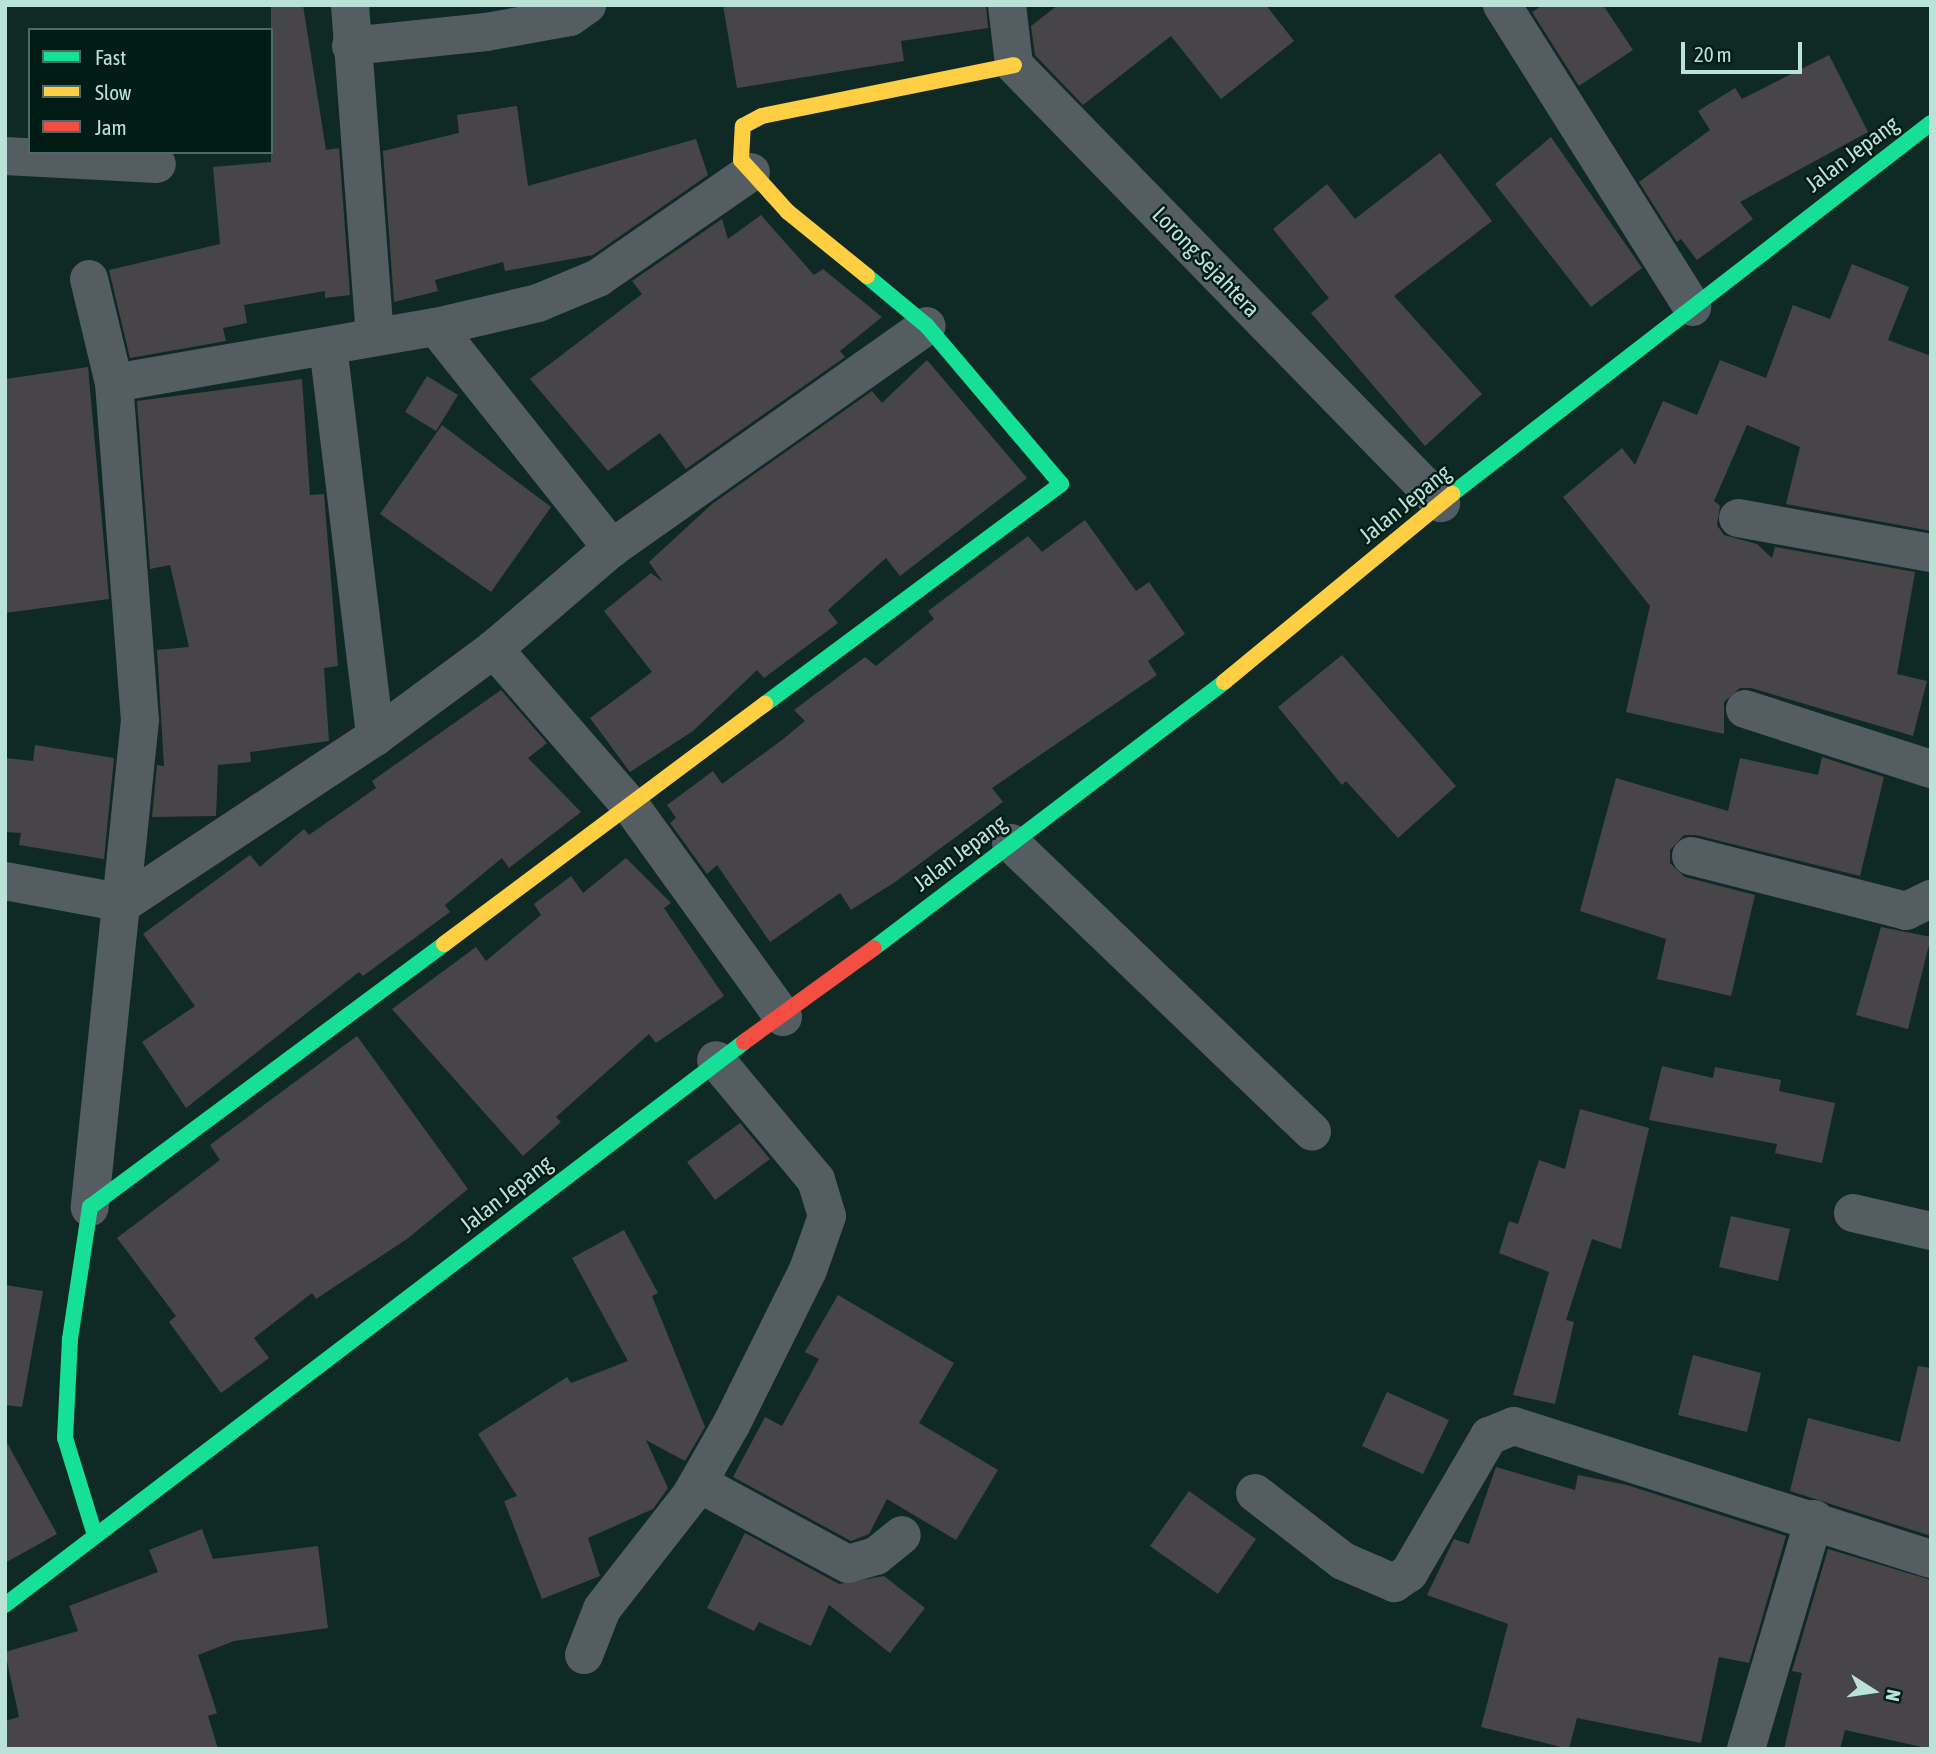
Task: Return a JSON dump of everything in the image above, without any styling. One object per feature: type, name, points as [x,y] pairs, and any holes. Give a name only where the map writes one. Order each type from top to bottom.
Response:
[{"type":"street","points":[[350,5],[351,46],[375,335]]},
{"type":"street","points":[[351,46],[486,32],[569,17],[587,5]]},
{"type":"street","points":[[90,1207],[632,808],[1061,484],[927,326],[788,212],[741,160],[737,139],[743,126],[762,116],[1014,65],[1007,5]]},
{"type":"street","points":[[1502,5],[1692,307]]},
{"type":"street","name":"Lorong Sejahtera","points":[[1014,65],[1441,503]]},
{"type":"street","name":"Jalan Jepang","points":[[5,1605],[94,1532],[716,1060],[783,1017],[1231,677],[1441,503],[1931,123]]},
{"type":"street","points":[[5,156],[157,164]]},
{"type":"street","points":[[114,383],[328,346],[375,335],[436,327],[538,303],[598,278],[751,172]]},
{"type":"street","points":[[89,279],[114,383],[140,720],[124,903],[90,1207],[70,1339],[65,1438],[94,1532]]},
{"type":"street","points":[[5,881],[124,903],[375,737],[494,649],[612,548],[927,326]]},
{"type":"street","points":[[436,327],[612,548]]},
{"type":"street","points":[[328,346],[375,737]]},
{"type":"street","points":[[1738,518],[1931,553]]},
{"type":"street","points":[[494,649],[632,808],[783,1017]]},
{"type":"street","points":[[1745,709],[1931,769]]},
{"type":"street","points":[[1012,843],[1312,1132]]},
{"type":"street","points":[[1690,856],[1906,911],[1931,899]]},
{"type":"street","points":[[584,1655],[602,1609],[698,1483],[768,1354],[827,1216],[816,1180],[716,1060]]},
{"type":"street","points":[[1853,1213],[1931,1231]]},
{"type":"street","points":[[1255,1493],[1343,1561],[1394,1583],[1409,1573],[1500,1427],[1814,1519],[1931,1559]]},
{"type":"street","points":[[698,1483],[848,1564],[876,1556],[902,1535]]},
{"type":"street","points":[[1746,1749],[1814,1519]]},
{"type":"building","points":[[271,5],[303,5],[326,150],[339,148],[350,295],[325,298],[325,291],[244,305],[247,323],[223,328],[226,341],[130,358],[109,270],[220,244],[213,167],[271,162],[273,154]]},
{"type":"building","points":[[723,5],[986,5],[988,28],[901,41],[904,61],[737,88]]},
{"type":"building","points":[[1058,5],[1266,5],[1294,41],[1221,99],[1171,36],[1083,105],[1035,55],[1031,26]]},
{"type":"building","points":[[1543,5],[1603,5],[1633,50],[1579,86],[1532,12]]},
{"type":"building","points":[[1829,55],[1868,132],[1740,202],[1753,219],[1697,260],[1681,239],[1677,242],[1639,182],[1710,130],[1698,111],[1735,88],[1742,99]]},
{"type":"building","points":[[517,106],[528,186],[696,139],[708,175],[593,255],[505,271],[503,262],[435,280],[438,291],[394,302],[383,151],[459,133],[457,115]]},
{"type":"building","points":[[1551,137],[1642,268],[1591,307],[1495,184]]},
{"type":"building","points":[[1440,153],[1492,221],[1394,296],[1482,394],[1425,446],[1311,313],[1329,298],[1273,229],[1327,184],[1355,219]]},
{"type":"building","points":[[761,215],[814,275],[823,269],[882,317],[840,351],[845,357],[686,469],[660,433],[608,471],[530,379],[642,294],[632,281],[722,219],[728,239]]},
{"type":"building","points":[[1852,264],[1909,287],[1888,340],[1931,356],[1931,531],[1786,504],[1800,447],[1747,425],[1714,501],[1720,506],[1717,525],[1724,535],[1757,544],[1772,558],[1775,547],[1915,572],[1897,674],[1927,681],[1913,736],[1751,688],[1740,688],[1724,702],[1724,734],[1626,712],[1650,606],[1563,497],[1622,448],[1635,465],[1663,401],[1697,415],[1720,360],[1766,378],[1793,305],[1830,319]]},
{"type":"building","points":[[927,360],[1027,478],[900,576],[886,558],[828,610],[838,623],[764,678],[757,670],[693,731],[630,772],[590,718],[652,672],[604,611],[651,573],[663,582],[649,562],[712,504],[872,391],[882,403]]},
{"type":"building","points":[[88,367],[109,599],[5,613],[5,379]]},
{"type":"building","points":[[427,376],[458,395],[436,431],[405,412]]},
{"type":"building","points":[[302,379],[310,495],[324,494],[338,666],[324,668],[329,741],[250,752],[251,762],[218,765],[216,816],[152,817],[157,765],[164,766],[157,650],[189,647],[170,565],[150,569],[137,401]]},
{"type":"building","points":[[442,425],[551,507],[491,592],[380,514]]},
{"type":"building","points":[[1085,520],[1136,591],[1149,582],[1185,634],[1148,661],[1157,675],[992,788],[1003,802],[895,882],[851,910],[840,893],[770,942],[717,865],[707,874],[670,823],[676,818],[667,805],[713,771],[722,784],[782,740],[805,721],[794,710],[865,657],[876,666],[934,619],[928,611],[1028,536],[1042,552]]},
{"type":"building","points":[[1342,655],[1456,786],[1398,838],[1346,781],[1342,785],[1278,707]]},
{"type":"building","points":[[501,690],[547,743],[528,758],[581,812],[509,868],[502,858],[445,905],[450,912],[363,976],[359,972],[186,1108],[142,1042],[195,1006],[143,934],[250,855],[260,867],[304,829],[309,835],[376,788],[372,781]]},
{"type":"building","points":[[35,745],[114,758],[104,859],[19,845],[21,833],[5,832],[5,758],[33,761]]},
{"type":"building","points":[[1822,757],[1884,777],[1860,876],[1696,835],[1684,835],[1670,850],[1670,863],[1685,877],[1755,895],[1731,996],[1657,979],[1666,939],[1580,911],[1616,778],[1728,811],[1740,758],[1818,775]]},
{"type":"building","points":[[626,858],[671,903],[664,908],[724,996],[656,1043],[649,1034],[556,1117],[561,1122],[523,1156],[392,1009],[476,947],[486,961],[541,915],[534,904],[571,876],[583,893]]},
{"type":"building","points":[[1881,927],[1931,937],[1908,1029],[1856,1015]]},
{"type":"building","points":[[357,1036],[468,1189],[407,1239],[316,1299],[312,1293],[254,1338],[269,1358],[221,1393],[169,1322],[176,1316],[117,1238],[220,1160],[210,1145]]},
{"type":"building","points":[[1662,1066],[1713,1078],[1715,1067],[1781,1080],[1779,1091],[1835,1103],[1822,1163],[1775,1153],[1777,1144],[1649,1120]]},
{"type":"building","points":[[1580,1109],[1649,1128],[1621,1249],[1592,1239],[1566,1320],[1574,1322],[1555,1404],[1513,1395],[1549,1272],[1499,1253],[1509,1221],[1518,1224],[1539,1160],[1565,1169]]},
{"type":"building","points":[[740,1123],[770,1159],[715,1200],[687,1162]]},
{"type":"building","points":[[1731,1216],[1790,1229],[1778,1281],[1719,1267]]},
{"type":"building","points":[[624,1230],[658,1293],[652,1296],[705,1427],[685,1461],[646,1440],[668,1488],[653,1509],[588,1538],[600,1576],[542,1599],[504,1501],[517,1496],[478,1434],[567,1377],[571,1383],[628,1361],[572,1258]]},
{"type":"building","points":[[5,1285],[43,1291],[22,1407],[5,1405]]},
{"type":"building","points":[[838,1295],[954,1363],[919,1423],[998,1470],[956,1540],[887,1499],[869,1534],[851,1541],[733,1477],[765,1417],[782,1426],[819,1359],[805,1352]]},
{"type":"building","points":[[1693,1355],[1761,1373],[1747,1432],[1678,1415]]},
{"type":"building","points":[[1918,1366],[1931,1368],[1931,1536],[1790,1491],[1808,1418],[1900,1442]]},
{"type":"building","points":[[1387,1392],[1449,1420],[1423,1474],[1362,1446]]},
{"type":"building","points":[[5,1439],[57,1534],[5,1563]]},
{"type":"building","points":[[1496,1467],[1575,1490],[1578,1475],[1627,1485],[1786,1536],[1749,1663],[1719,1657],[1701,1743],[1577,1718],[1569,1749],[1481,1727],[1508,1624],[1427,1595],[1454,1539],[1469,1544]]},
{"type":"building","points":[[1189,1491],[1256,1539],[1218,1594],[1150,1546]]},
{"type":"building","points":[[202,1529],[213,1559],[318,1546],[328,1628],[234,1641],[198,1655],[217,1713],[208,1716],[218,1749],[5,1749],[5,1721],[19,1717],[5,1652],[78,1631],[69,1606],[158,1572],[149,1550]]},
{"type":"building","points":[[745,1533],[839,1584],[884,1576],[925,1608],[890,1653],[829,1605],[811,1646],[759,1622],[754,1631],[707,1608]]},
{"type":"building","points":[[1828,1549],[1931,1580],[1931,1749],[1845,1730],[1840,1749],[1784,1749],[1802,1673],[1792,1671]]},
{"type":"traffic: fast","points":[[1452,494],[1931,123]]},
{"type":"traffic: fast","points":[[765,704],[1061,484],[927,326],[867,276]]},
{"type":"traffic: fast","points":[[874,948],[1224,682]]},
{"type":"traffic: fast","points":[[94,1532],[65,1438],[70,1339],[90,1207],[444,944]]},
{"type":"traffic: fast","points":[[5,1605],[744,1042]]},
{"type":"traffic: slow","points":[[867,276],[788,212],[741,160],[743,126],[762,116],[1014,65]]},
{"type":"traffic: slow","points":[[1224,682],[1452,494]]},
{"type":"traffic: slow","points":[[444,944],[765,704]]},
{"type":"traffic: jam","points":[[744,1042],[874,948]]}]
